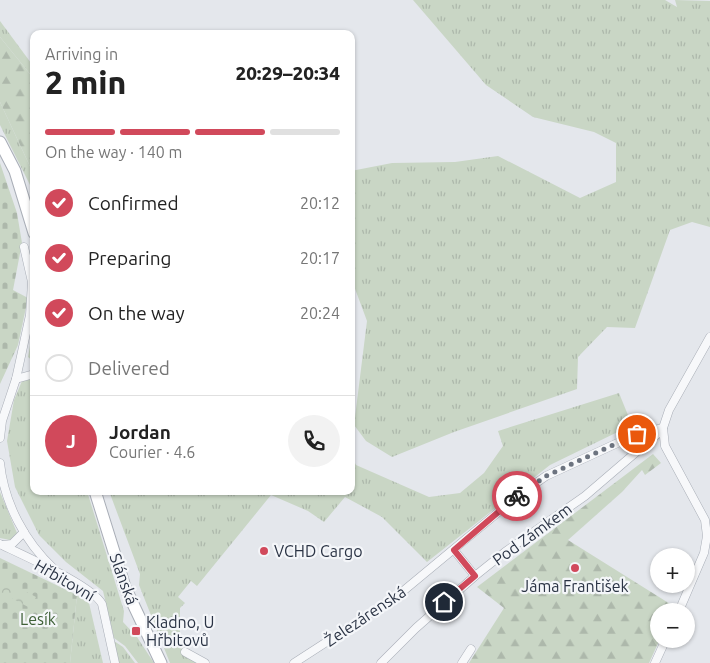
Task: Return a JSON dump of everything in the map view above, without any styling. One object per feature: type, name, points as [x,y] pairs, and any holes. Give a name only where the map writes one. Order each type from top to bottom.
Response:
[{"type":"main road","points":[[0,142],[14,171],[30,221]]},
{"type":"main road","name":"Slánská","points":[[96,495],[126,587],[161,663]]},
{"type":"street","points":[[24,247],[30,273]]},
{"type":"street","points":[[0,438],[2,421],[16,379],[30,315]]},
{"type":"street","points":[[682,603],[704,553],[707,536],[701,513],[665,446],[663,428],[669,410],[710,337]]},
{"type":"street","points":[[16,379],[30,375]]},
{"type":"street","name":"Železárenská","points":[[294,663],[396,597],[519,495],[546,476],[637,434],[663,428]]},
{"type":"street","name":"Pod Zámkem","points":[[381,663],[416,628],[475,576],[585,496],[663,428]]},
{"type":"street","points":[[0,463],[6,495],[24,532],[42,557],[60,574]]},
{"type":"street","points":[[1,545],[12,544],[24,532]]},
{"type":"street","name":"Hřbitovní","points":[[1,545],[60,574],[94,594],[100,601],[115,663]]},
{"type":"street","points":[[454,550],[475,576]]},
{"type":"street","points":[[655,663],[662,648]]},
{"type":"street","points":[[462,663],[471,649]]},
{"type":"street","points":[[185,652],[205,663]]},
{"type":"green space","points":[[413,0],[665,0],[677,7],[675,0],[710,1],[710,227],[692,222],[670,230],[635,328],[607,327],[578,357],[577,389],[454,432],[392,457],[366,441],[355,426],[367,321],[355,289],[355,170],[392,163],[455,162],[498,156],[580,198],[616,182],[616,143],[594,132],[533,117],[486,85]]},
{"type":"green space","points":[[0,21],[30,62],[30,74],[0,37]]},
{"type":"green space","points":[[0,37],[30,74],[30,166],[0,102]]},
{"type":"green space","points":[[0,102],[30,166],[30,185],[0,125]]},
{"type":"green space","points":[[0,163],[17,213],[22,243],[13,290],[28,298],[18,345],[0,384]]},
{"type":"green space","points":[[30,379],[30,495],[88,495],[124,611],[123,622],[137,637],[154,663],[138,663],[125,646],[114,638],[103,591],[66,562],[39,535],[15,487],[7,441],[14,400],[22,381]]},
{"type":"green space","points":[[619,393],[632,425],[550,465],[427,562],[382,517],[345,497],[324,522],[308,511],[271,495],[355,495],[355,463],[429,497],[460,493],[484,473],[503,446],[498,431]]},
{"type":"green space","points":[[653,454],[661,463],[645,475],[642,470],[622,492],[568,540],[669,603],[650,603],[650,648],[656,648],[649,663],[469,663],[504,608],[477,587]]},
{"type":"green space","points":[[0,492],[17,533],[17,536],[10,540],[0,538]]},
{"type":"green space","points":[[110,495],[271,495],[197,586],[191,581],[178,597],[185,603],[180,608],[180,647],[196,663],[170,663],[139,585],[140,574]]},
{"type":"green space","name":"Lesík","points":[[0,558],[77,595],[70,663],[0,663]]},
{"type":"green space","points":[[0,578],[36,597],[30,608],[0,592]]},
{"type":"green space","points":[[77,595],[89,603],[103,663],[70,663]]},
{"type":"green space","points":[[114,641],[123,647],[135,663],[119,663]]},
{"type":"way so far","points":[[517,496],[546,476],[637,434]]},
{"type":"place","name":"VCHD Cargo","points":[[264,551]]},
{"type":"place","name":"Jáma František","points":[[575,568]]},
{"type":"place","name":"Kladno, U Hřbitovů","points":[[136,631]]},
{"type":"route","points":[[444,602],[475,576],[454,550],[517,496]]}]
